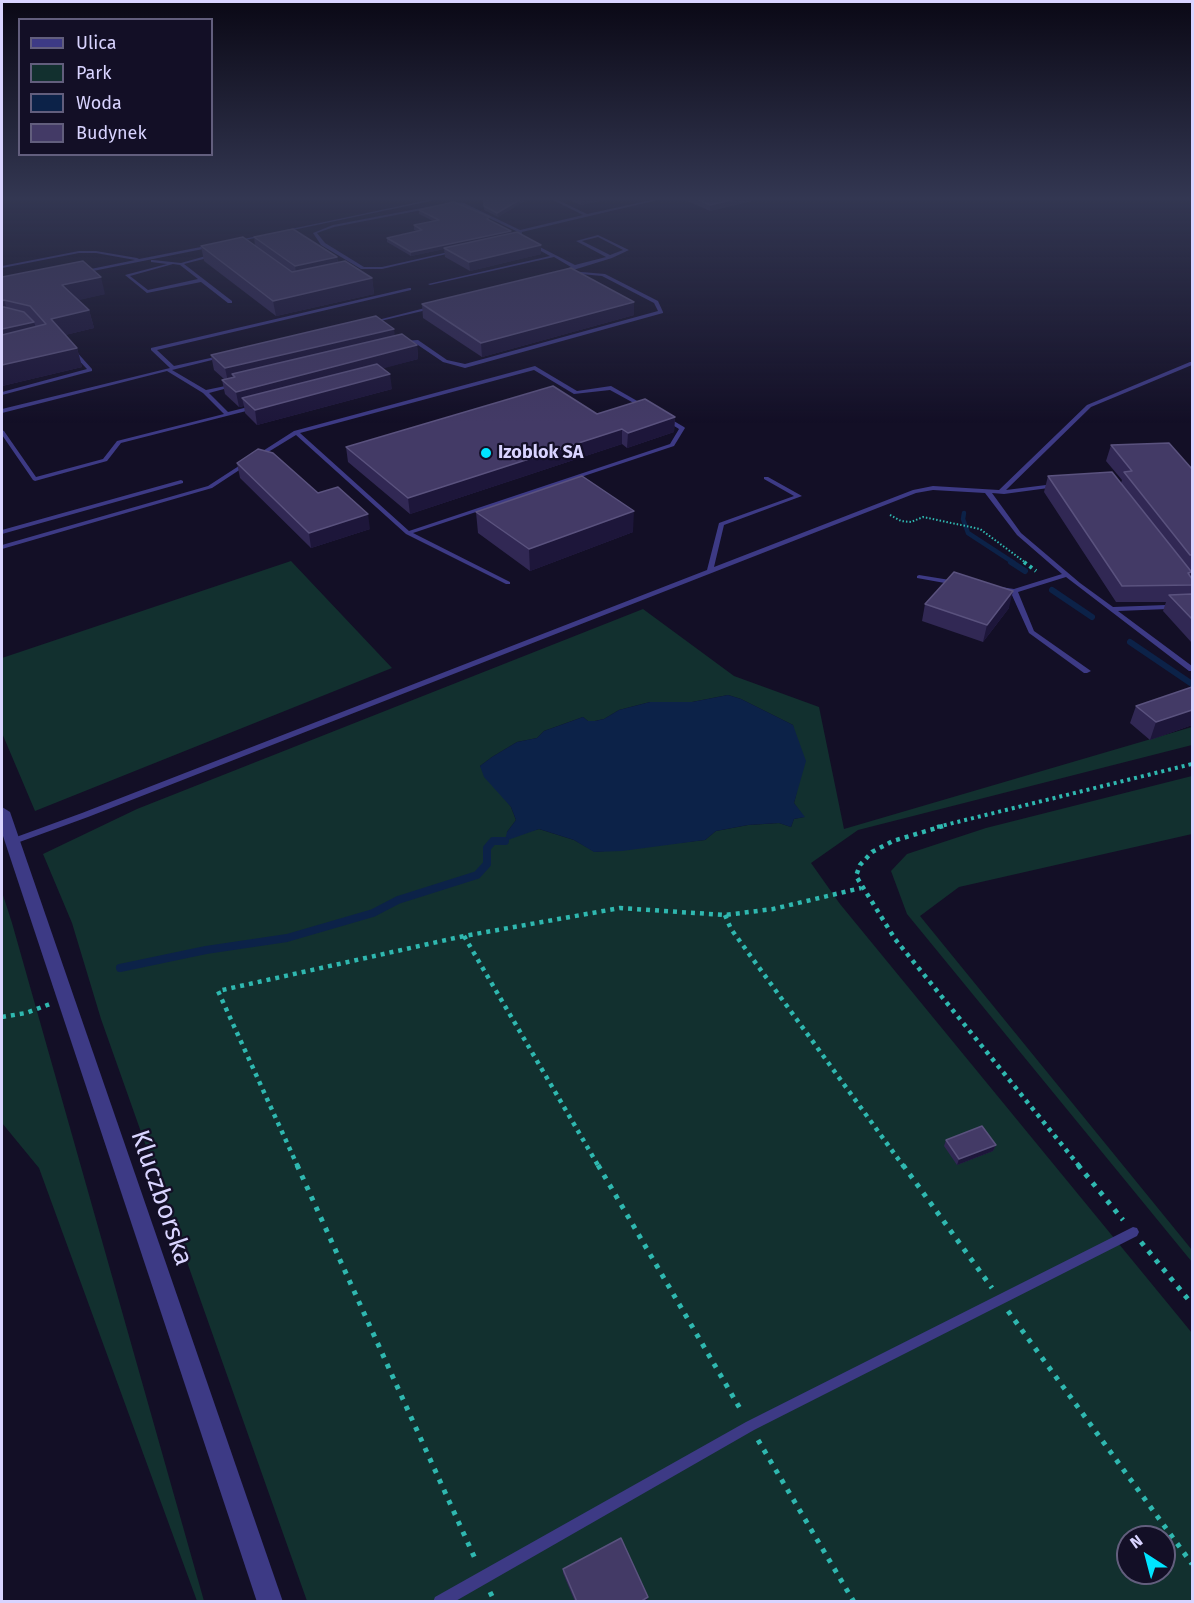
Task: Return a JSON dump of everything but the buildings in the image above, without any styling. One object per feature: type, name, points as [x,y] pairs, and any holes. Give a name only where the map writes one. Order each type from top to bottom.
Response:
[{"type":"street","name":"Kluczborska","points":[[2,812],[270,1602]]},
{"type":"lane","points":[[132,274],[127,275],[147,292],[202,280]]},
{"type":"lane","points":[[194,274],[230,302]]},
{"type":"lane","points":[[430,284],[475,274]]},
{"type":"lane","points":[[391,345],[416,341],[445,362],[465,366],[661,312],[656,302],[603,275],[587,274]]},
{"type":"lane","points":[[227,414],[205,392],[171,370],[153,349],[410,289]]},
{"type":"lane","points":[[361,323],[438,304]]},
{"type":"lane","points":[[2,394],[90,370],[72,350]]},
{"type":"lane","points":[[2,411],[229,355]]},
{"type":"lane","points":[[1000,492],[1089,406],[1192,363]]},
{"type":"lane","points":[[2,547],[210,487],[296,432],[535,368],[576,393],[611,388],[652,411]]},
{"type":"lane","points":[[205,392],[240,383]]},
{"type":"lane","points":[[2,432],[35,479],[105,460],[119,441],[261,406]]},
{"type":"lane","points":[[408,533],[672,445],[682,428],[662,417]]},
{"type":"lane","points":[[296,432],[408,533],[508,583]]},
{"type":"lane","points":[[710,571],[721,524],[799,496],[766,478]]},
{"type":"lane","points":[[2,532],[181,482]]},
{"type":"lane","points":[[11,842],[915,491],[933,488],[1000,492],[1062,486]]},
{"type":"lane","points":[[987,491],[1019,534],[1067,575],[1192,669]]},
{"type":"lane","points":[[993,588],[1014,591],[1067,575]]},
{"type":"lane","points":[[919,577],[962,583]]},
{"type":"lane","points":[[1014,591],[1031,632],[1087,671]]},
{"type":"lane","points":[[1111,609],[1192,606]]},
{"type":"lane","points":[[440,1602],[750,1426],[1133,1232]]},
{"type":"path","points":[[890,514],[901,521],[911,522],[923,517],[980,529],[1040,573]]},
{"type":"path","points":[[1192,764],[932,829],[893,841],[872,852],[860,865],[856,876],[861,888],[895,939],[1192,1304]]},
{"type":"path","points":[[483,1577],[218,991],[464,936],[620,908],[725,915],[773,909],[861,888]]},
{"type":"path","points":[[725,915],[731,929],[1192,1564]]},
{"type":"path","points":[[464,936],[854,1602]]},
{"type":"path","points":[[2,1017],[26,1013],[50,1004]]},
{"type":"green space","points":[[291,561],[392,668],[35,811],[2,733],[2,658]]},
{"type":"green space","points":[[643,609],[734,676],[819,707],[844,829],[1192,727],[1192,745],[858,830],[811,863],[840,904],[1192,1333],[1192,1601],[307,1601],[101,1019],[72,923],[43,854],[137,809]],"holes":[[[728,695],[741,699],[793,725],[797,791],[794,803],[804,817],[794,819],[791,827],[779,823],[748,825],[716,831],[705,840],[595,852],[574,840],[539,829],[524,833],[507,832],[516,820],[511,807],[480,766],[517,742],[537,738],[544,731],[583,717],[588,721],[604,719],[619,710],[650,702],[692,702]]]},
{"type":"green space","points":[[1192,776],[1192,834],[959,887],[920,916],[1192,1250],[1192,1262],[907,914],[891,871],[907,854],[986,828]]},
{"type":"green space","points":[[2,892],[204,1601],[197,1601],[39,1168],[2,1123]]},
{"type":"water","points":[[728,695],[741,699],[793,725],[806,761],[794,803],[805,817],[794,819],[791,827],[779,823],[748,825],[716,831],[705,840],[622,851],[594,852],[574,840],[539,829],[505,841],[507,832],[516,820],[511,807],[484,777],[480,766],[492,757],[517,742],[537,738],[544,731],[583,717],[588,721],[595,721],[604,719],[619,710],[650,702],[692,702]]},
{"type":"waterway","points":[[964,513],[963,519],[968,533],[1014,563]]},
{"type":"waterway","points":[[1011,562],[1025,571]]},
{"type":"waterway","points":[[1052,590],[1092,617]]},
{"type":"waterway","points":[[1130,642],[1192,684]]},
{"type":"waterway","points":[[120,968],[206,950],[287,938],[373,913],[398,900],[477,875],[487,864],[487,848],[493,841],[505,841]]},
{"type":"place","name":"Izoblok SA","points":[[486,453]]}]
